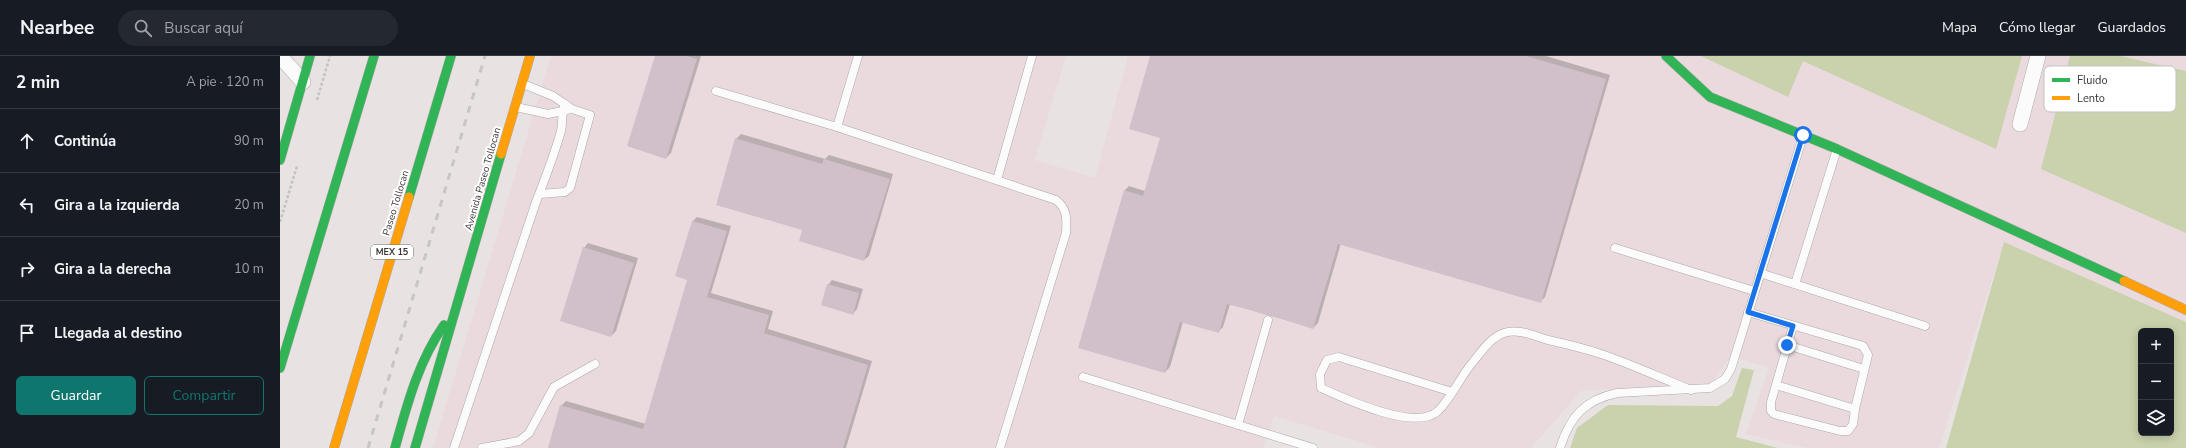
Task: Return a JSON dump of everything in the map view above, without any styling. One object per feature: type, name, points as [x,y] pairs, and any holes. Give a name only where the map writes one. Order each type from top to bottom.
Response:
[{"type":"main road","points":[[280,160],[310,56]]},
{"type":"main road","points":[[280,368],[374,56]]},
{"type":"main road","name":"Paseo Tollocan","points":[[334,448],[451,56]]},
{"type":"main road","name":"Avenida Paseo Tollocan","points":[[415,448],[458,308],[530,56]]},
{"type":"main road","points":[[1666,56],[1710,97],[1837,149],[2186,310]]},
{"type":"main road","name":"Avenida Paseo Tollocan","points":[[395,448],[412,393],[429,350],[439,332],[458,308]]},
{"type":"street","points":[[280,56],[303,82]]},
{"type":"street","points":[[2020,124],[2038,56]]},
{"type":"lane","points":[[837,127],[858,56]]},
{"type":"lane","points":[[997,180],[1032,56]]},
{"type":"lane","points":[[522,84],[553,96],[566,108],[590,115],[570,188],[565,192],[540,194]]},
{"type":"lane","points":[[716,91],[837,127],[1056,200],[1062,204],[1067,221],[1066,232],[1000,448]]},
{"type":"lane","points":[[516,106],[548,114],[566,108]]},
{"type":"lane","points":[[454,448],[540,194],[561,129],[566,108]]},
{"type":"lane","points":[[1560,448],[1574,416],[1586,406],[1604,396],[1617,392],[1710,388],[1725,379],[1731,369],[1803,135]]},
{"type":"lane","points":[[1795,284],[1837,149]]},
{"type":"lane","points":[[1615,248],[1754,291]]},
{"type":"lane","points":[[1760,273],[1925,326]]},
{"type":"lane","points":[[1748,312],[1863,346],[1868,355],[1855,409],[1853,424],[1848,431],[1840,431],[1774,414],[1770,407],[1793,326]]},
{"type":"lane","points":[[1238,425],[1268,320]]},
{"type":"lane","points":[[1452,392],[1339,356],[1327,360],[1320,374],[1321,388],[1348,400],[1408,419],[1427,417],[1437,412],[1452,392],[1461,375],[1491,341],[1505,332],[1519,332],[1601,354],[1691,390]]},
{"type":"lane","points":[[1787,345],[1864,369]]},
{"type":"lane","points":[[482,448],[519,441],[529,433],[554,387],[595,364]]},
{"type":"lane","points":[[1083,377],[1313,448]]},
{"type":"lane","points":[[1776,385],[1855,409]]},
{"type":"shaded area","points":[[551,56],[1066,56],[1035,160],[1095,178],[1128,56],[2186,56],[2186,322],[2004,242],[1939,448],[1807,448],[1746,434],[1769,368],[1732,356],[1711,383],[1581,391],[1531,448],[1380,448],[1274,416],[1263,448],[433,448]]},
{"type":"green space","points":[[1701,56],[2022,56],[1996,149],[1803,61],[1788,97]]},
{"type":"green space","points":[[2070,56],[2120,56],[2164,66],[2067,66]]},
{"type":"green space","points":[[2176,69],[2186,71],[2186,233],[2041,169],[2056,112],[2176,112]]},
{"type":"green space","points":[[2004,242],[2186,322],[2186,448],[1946,448]]},
{"type":"green space","points":[[1742,368],[1754,370],[1736,437],[1778,448],[1570,448],[1577,428],[1608,405],[1718,406],[1732,396]]},
{"type":"building","points":[[655,56],[687,56],[697,59],[666,159],[627,146]]},
{"type":"building","points":[[1150,56],[1526,56],[1606,79],[1541,303],[1338,244],[1313,329],[1227,304],[1219,333],[1180,322],[1165,373],[1078,348],[1124,190],[1143,196],[1160,138],[1129,129]]},
{"type":"building","points":[[735,138],[822,164],[824,159],[890,179],[864,261],[799,241],[802,230],[716,205]]},
{"type":"building","points":[[692,221],[727,231],[707,297],[769,315],[764,333],[868,365],[843,448],[548,448],[560,405],[643,429],[687,280],[675,276]]},
{"type":"building","points":[[583,247],[634,263],[611,337],[560,321]]},
{"type":"building","points":[[827,284],[859,293],[853,315],[821,305]]},
{"type":"railway","points":[[368,448],[485,56]]},
{"type":"traffic: fast","points":[[280,160],[310,56]]},
{"type":"traffic: fast","points":[[280,368],[374,56]]},
{"type":"traffic: fast","points":[[409,197],[451,56]]},
{"type":"traffic: fast","points":[[1666,56],[1710,97],[1837,149],[2124,281]]},
{"type":"traffic: fast","points":[[415,448],[501,154]]},
{"type":"traffic: fast","points":[[395,448],[414,384],[427,354],[444,325]]},
{"type":"traffic: slow","points":[[501,154],[530,56]]},
{"type":"traffic: slow","points":[[334,448],[409,197]]},
{"type":"traffic: slow","points":[[2124,281],[2186,310]]},
{"type":"route","points":[[1787,345],[1793,326],[1748,312],[1803,135]]}]
